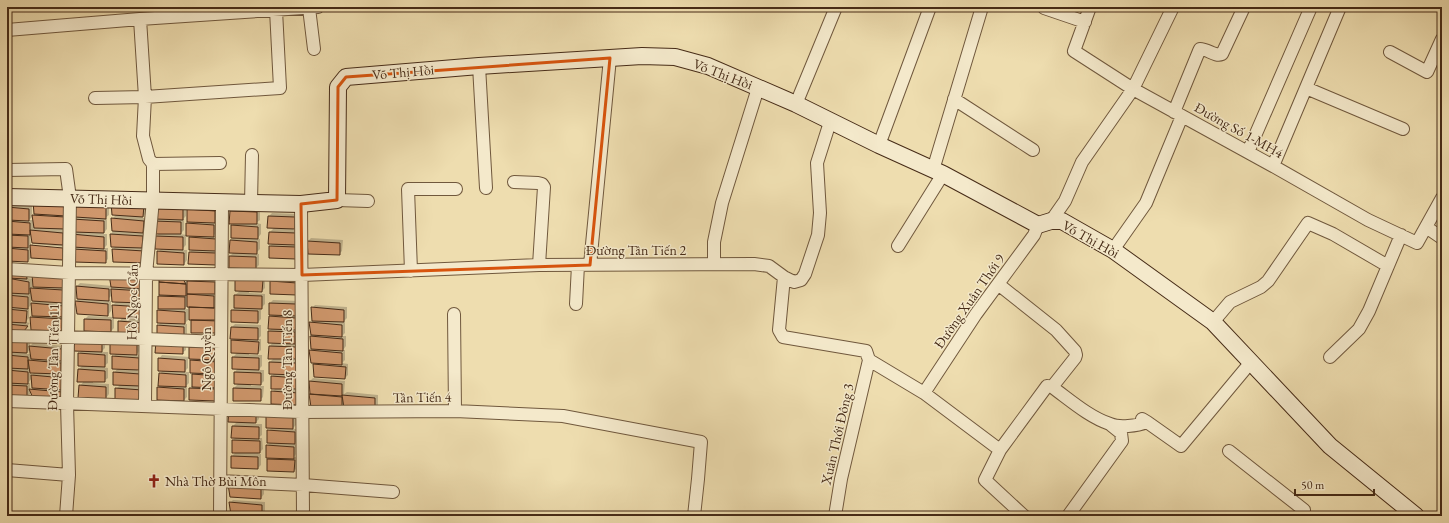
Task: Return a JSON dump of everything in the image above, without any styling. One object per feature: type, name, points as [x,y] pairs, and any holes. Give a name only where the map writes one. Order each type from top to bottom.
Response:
[{"type":"street","points":[[7,30],[140,19],[183,11],[313,7],[314,49]]},
{"type":"street","points":[[796,104],[836,7]]},
{"type":"street","points":[[879,145],[930,7]]},
{"type":"street","points":[[898,246],[938,172],[954,99],[982,7]]},
{"type":"street","name":"Đường Số 1-MH4","points":[[1090,7],[1074,52],[1134,89],[1368,220],[1417,243],[1426,227]]},
{"type":"street","name":"Đường Xuân Thới 9","points":[[924,393],[976,314],[1034,235],[1066,201],[1082,162],[1134,89],[1173,7]]},
{"type":"street","points":[[1113,250],[1146,203],[1200,49],[1219,55],[1222,54],[1244,7]]},
{"type":"street","points":[[1248,152],[1310,7]]},
{"type":"street","points":[[1273,166],[1340,7]]},
{"type":"street","points":[[1044,8],[1085,22]]},
{"type":"street","points":[[95,98],[145,97],[280,88],[268,9]]},
{"type":"street","points":[[140,19],[145,97],[143,136],[149,159],[153,164],[220,163]]},
{"type":"street","points":[[1390,52],[1427,72],[1442,39]]},
{"type":"street","name":"Võ Thị Hồi","points":[[7,197],[301,204],[338,200],[338,86],[346,76],[642,56],[675,57],[708,66],[796,104],[830,122],[1045,223],[1062,221],[1113,250],[1213,322],[1330,446],[1416,516]]},
{"type":"street","points":[[590,265],[610,58]]},
{"type":"street","points":[[479,66],[486,188]]},
{"type":"street","points":[[714,264],[714,242],[722,203],[758,88]]},
{"type":"street","points":[[1306,88],[1403,129]]},
{"type":"street","points":[[954,99],[1033,150]]},
{"type":"street","name":"Đường Tân Tiến 2","points":[[7,270],[69,273],[302,275],[539,265],[754,264],[769,266],[794,282],[801,280],[805,274],[818,235],[820,213],[817,162],[830,122]]},
{"type":"street","points":[[250,203],[252,155]]},
{"type":"street","name":"Hồ Ngọc Cẩn","points":[[145,405],[146,274],[153,200],[153,164]]},
{"type":"street","name":"Đường Tân Tiến 11","points":[[7,170],[66,169],[70,198],[67,404],[68,475],[66,516]]},
{"type":"street","points":[[514,182],[538,183],[544,186],[539,265]]},
{"type":"street","points":[[411,271],[408,189],[456,189]]},
{"type":"street","points":[[1442,198],[1426,227],[1442,238]]},
{"type":"street","points":[[338,200],[368,201]]},
{"type":"street","name":"Ngô Quyền","points":[[220,516],[222,203]]},
{"type":"street","name":"Đường Tân Tiến 8","points":[[301,204],[301,412],[303,516]]},
{"type":"street","points":[[1213,322],[1230,302],[1261,287],[1268,281],[1308,224],[1332,234],[1388,266]]},
{"type":"street","points":[[1330,357],[1359,328],[1401,236]]},
{"type":"street","points":[[576,304],[578,265]]},
{"type":"street","points":[[784,277],[779,330],[783,336],[866,352],[870,360],[924,393],[1000,450]]},
{"type":"street","points":[[998,284],[1056,330],[1075,351],[1075,358],[1052,387]]},
{"type":"street","points":[[454,314],[455,411]]},
{"type":"street","points":[[7,336],[221,342]]},
{"type":"street","name":"Xuân Thới Đông 3","points":[[835,516],[841,479],[870,360]]},
{"type":"street","points":[[1111,425],[1134,426],[1144,421],[1181,446],[1251,362]]},
{"type":"street","points":[[1024,516],[985,480],[1000,450],[1048,386],[1052,387],[1085,411],[1111,425],[1121,433],[1122,441],[1068,516]]},
{"type":"street","name":"Tân Tiến 4","points":[[7,401],[301,412],[455,411],[563,416],[700,442],[694,516]]},
{"type":"street","points":[[1228,451],[1304,510],[1298,516]]},
{"type":"street","points":[[7,470],[68,475]]},
{"type":"street","points":[[220,481],[303,485],[393,492]]},
{"type":"highlighted area","points":[[610,58],[590,265],[302,275],[301,204],[337,200],[338,87],[346,77]]},
{"type":"building","points":[[33,201],[66,204],[66,216],[34,214]]},
{"type":"building","points":[[111,202],[144,205],[143,217],[112,215]]},
{"type":"building","points":[[73,204],[106,207],[106,219],[75,217]]},
{"type":"building","points":[[7,207],[29,209],[29,221],[7,220]]},
{"type":"building","points":[[156,207],[183,208],[183,220],[156,219]]},
{"type":"building","points":[[187,209],[215,211],[215,223],[187,222]]},
{"type":"building","points":[[230,211],[257,212],[257,224],[229,224]]},
{"type":"building","points":[[32,215],[65,217],[65,229],[34,228]]},
{"type":"building","points":[[268,216],[295,217],[295,229],[267,228]]},
{"type":"building","points":[[111,218],[144,221],[143,233],[112,231]]},
{"type":"building","points":[[72,219],[104,221],[104,233],[73,232]]},
{"type":"building","points":[[7,221],[30,223],[30,235],[7,234]]},
{"type":"building","points":[[154,221],[181,222],[181,234],[154,234]]},
{"type":"building","points":[[186,223],[214,225],[214,237],[186,236]]},
{"type":"building","points":[[231,225],[258,227],[258,239],[231,238]]},
{"type":"building","points":[[30,230],[63,233],[63,245],[32,243]]},
{"type":"building","points":[[269,232],[296,233],[296,245],[268,244]]},
{"type":"building","points":[[71,234],[104,237],[104,249],[73,247]]},
{"type":"building","points":[[110,234],[143,236],[142,248],[111,247]]},
{"type":"building","points":[[7,235],[28,236],[28,248],[7,247]]},
{"type":"building","points":[[155,236],[183,237],[183,250],[155,249]]},
{"type":"building","points":[[189,237],[216,239],[216,251],[189,250]]},
{"type":"building","points":[[230,240],[257,242],[257,254],[229,253]]},
{"type":"building","points":[[307,241],[340,243],[340,255],[308,254]]},
{"type":"building","points":[[30,245],[63,248],[63,260],[31,258]]},
{"type":"building","points":[[269,246],[296,247],[296,259],[269,258]]},
{"type":"building","points":[[7,248],[28,250],[28,262],[7,261]]},
{"type":"building","points":[[73,249],[106,251],[106,263],[74,262]]},
{"type":"building","points":[[112,249],[144,251],[145,263],[113,262]]},
{"type":"building","points":[[157,251],[184,253],[184,265],[157,264]]},
{"type":"building","points":[[189,252],[216,253],[216,265],[188,264]]},
{"type":"building","points":[[229,256],[256,257],[256,269],[229,268]]},
{"type":"building","points":[[7,270],[26,272],[27,279],[7,278]]},
{"type":"building","points":[[32,274],[65,276],[64,288],[33,287]]},
{"type":"building","points":[[109,274],[142,277],[142,289],[111,287]]},
{"type":"building","points":[[159,275],[181,276],[186,284],[159,282]]},
{"type":"building","points":[[7,278],[29,282],[29,294],[7,293]]},
{"type":"building","points":[[235,279],[263,280],[262,292],[235,291]]},
{"type":"building","points":[[187,281],[215,282],[215,294],[187,294]]},
{"type":"building","points":[[270,281],[297,283],[297,295],[270,294]]},
{"type":"building","points":[[159,282],[186,284],[186,296],[159,295]]},
{"type":"building","points":[[76,286],[109,289],[109,301],[77,299]]},
{"type":"building","points":[[30,288],[63,290],[63,303],[32,301]]},
{"type":"building","points":[[111,289],[144,291],[144,303],[112,302]]},
{"type":"building","points":[[187,294],[214,296],[214,308],[187,307]]},
{"type":"building","points":[[7,295],[28,297],[28,309],[7,307]]},
{"type":"building","points":[[234,295],[262,296],[262,309],[234,308]]},
{"type":"building","points":[[158,296],[185,297],[185,309],[158,309]]},
{"type":"building","points":[[75,301],[108,304],[108,316],[77,314]]},
{"type":"building","points":[[31,303],[64,306],[64,317],[32,316]]},
{"type":"building","points":[[269,303],[296,304],[296,316],[269,315]]},
{"type":"building","points":[[112,305],[144,307],[144,319],[113,318]]},
{"type":"building","points":[[189,307],[216,308],[216,320],[189,320]]},
{"type":"building","points":[[311,307],[344,310],[344,322],[312,321]]},
{"type":"building","points":[[7,309],[27,311],[26,323],[7,322]]},
{"type":"building","points":[[157,310],[185,312],[185,324],[157,323]]},
{"type":"building","points":[[231,310],[258,311],[258,323],[231,322]]},
{"type":"building","points":[[269,316],[296,318],[296,330],[268,329]]},
{"type":"building","points":[[30,317],[63,319],[63,331],[31,330]]},
{"type":"building","points":[[84,319],[111,320],[111,332],[84,331]]},
{"type":"building","points":[[191,320],[218,321],[218,333],[191,333]]},
{"type":"building","points":[[118,321],[145,323],[145,335],[118,334]]},
{"type":"building","points":[[309,322],[342,325],[342,337],[311,335]]},
{"type":"building","points":[[7,324],[28,326],[24,331],[7,330]]},
{"type":"building","points":[[157,325],[184,327],[184,339],[157,338]]},
{"type":"building","points":[[231,327],[258,328],[258,340],[230,339]]},
{"type":"building","points":[[268,331],[295,332],[295,344],[268,343]]},
{"type":"building","points":[[310,336],[343,339],[343,351],[311,349]]},
{"type":"building","points":[[75,338],[102,340],[102,352],[74,351]]},
{"type":"building","points":[[7,340],[27,341],[27,353],[7,352]]},
{"type":"building","points":[[231,340],[259,342],[258,354],[231,353]]},
{"type":"building","points":[[110,341],[137,343],[137,355],[110,354]]},
{"type":"building","points":[[156,341],[183,342],[183,354],[155,353]]},
{"type":"building","points":[[29,346],[62,349],[62,361],[31,359]]},
{"type":"building","points":[[269,346],[296,347],[296,359],[268,359]]},
{"type":"building","points":[[189,347],[217,348],[217,360],[189,359]]},
{"type":"building","points":[[309,350],[342,353],[342,365],[311,363]]},
{"type":"building","points":[[78,353],[105,355],[105,367],[78,366]]},
{"type":"building","points":[[7,355],[28,357],[28,369],[7,368]]},
{"type":"building","points":[[112,356],[139,358],[139,370],[112,369]]},
{"type":"building","points":[[232,357],[259,358],[259,370],[232,369]]},
{"type":"building","points":[[158,358],[185,360],[185,372],[158,371]]},
{"type":"building","points":[[28,360],[61,363],[61,374],[30,373]]},
{"type":"building","points":[[190,360],[218,362],[217,374],[190,373]]},
{"type":"building","points":[[269,362],[296,363],[296,375],[269,374]]},
{"type":"building","points":[[313,364],[346,367],[345,379],[314,377]]},
{"type":"building","points":[[78,369],[105,371],[105,382],[77,382]]},
{"type":"building","points":[[7,370],[28,372],[28,384],[7,383]]},
{"type":"building","points":[[113,372],[140,374],[140,386],[113,385]]},
{"type":"building","points":[[234,372],[261,373],[261,385],[234,384]]},
{"type":"building","points":[[159,373],[186,375],[186,387],[158,386]]},
{"type":"building","points":[[192,374],[219,376],[219,388],[192,387]]},
{"type":"building","points":[[31,375],[64,378],[64,390],[32,388]]},
{"type":"building","points":[[271,376],[298,378],[298,389],[271,389]]},
{"type":"building","points":[[309,381],[342,384],[342,396],[310,394]]},
{"type":"building","points":[[7,385],[27,386],[27,398],[7,397]]},
{"type":"building","points":[[79,385],[106,387],[106,399],[78,398]]},
{"type":"building","points":[[157,387],[184,389],[184,401],[157,400]]},
{"type":"building","points":[[115,388],[142,390],[142,402],[115,401]]},
{"type":"building","points":[[189,388],[216,389],[216,401],[189,400]]},
{"type":"building","points":[[233,388],[261,389],[261,401],[233,401]]},
{"type":"building","points":[[29,389],[62,392],[62,400],[33,398]]},
{"type":"building","points":[[271,391],[299,393],[299,405],[271,404]]},
{"type":"building","points":[[309,394],[342,397],[342,409],[311,407]]},
{"type":"building","points":[[342,395],[375,398],[375,410],[344,408]]},
{"type":"building","points":[[229,410],[256,411],[256,423],[228,422]]},
{"type":"building","points":[[266,416],[293,417],[293,429],[266,428]]},
{"type":"building","points":[[232,426],[259,427],[259,439],[231,438]]},
{"type":"building","points":[[267,430],[295,432],[295,444],[267,443]]},
{"type":"building","points":[[232,440],[260,441],[260,453],[232,453]]},
{"type":"building","points":[[266,445],[294,447],[294,459],[266,458]]},
{"type":"building","points":[[231,456],[258,457],[258,469],[231,468]]},
{"type":"building","points":[[267,459],[295,460],[294,472],[267,471]]},
{"type":"building","points":[[228,484],[261,487],[261,499],[230,497]]},
{"type":"building","points":[[229,502],[262,505],[262,516],[231,515]]},
{"type":"place","name":"Nhà Thờ Bùi Môn","points":[[154,481]]}]
